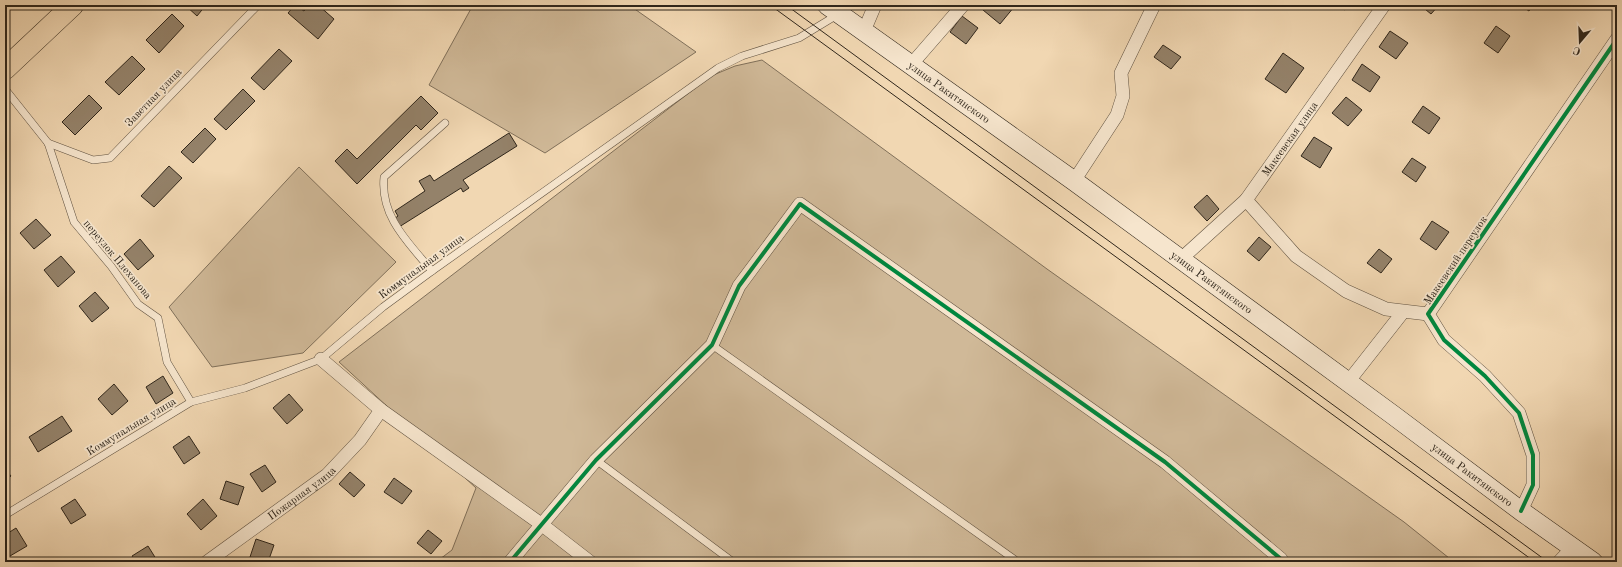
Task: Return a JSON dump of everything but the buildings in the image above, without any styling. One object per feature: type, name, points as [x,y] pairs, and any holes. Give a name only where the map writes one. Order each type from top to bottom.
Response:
[{"type":"main road","points":[[5,69],[73,5]]},
{"type":"main road","name":"улица Ракитянского","points":[[833,9],[910,66],[1074,181],[1521,511],[1593,562]]},
{"type":"street","points":[[864,31],[875,5]]},
{"type":"street","points":[[910,66],[963,5]]},
{"type":"street","points":[[1074,181],[1117,115],[1123,96],[1121,73],[1154,5]]},
{"type":"street","name":"Макеевская улица","points":[[1181,259],[1246,200],[1384,5]]},
{"type":"street","name":"Макеевский переулок","points":[[1521,511],[1533,485],[1533,455],[1519,413],[1485,376],[1444,340],[1428,314],[1617,39]]},
{"type":"street","points":[[1246,200],[1296,256],[1346,291],[1386,309],[1428,314]]},
{"type":"street","points":[[510,562],[596,460],[712,345],[739,286],[800,204],[1165,462],[1281,559],[1281,562]]},
{"type":"street","points":[[1348,382],[1403,312]]},
{"type":"street","points":[[321,359],[381,410],[541,524],[590,562]]},
{"type":"street","name":"Пожарная улица","points":[[208,562],[327,475],[360,440],[381,410]]},
{"type":"street","points":[[1559,562],[1573,547]]},
{"type":"lane","name":"Заветная улица","points":[[48,143],[92,160],[110,158],[258,5]]},
{"type":"lane","name":"Коммунальная улица","points":[[5,515],[191,402],[245,388],[321,359],[382,307],[718,68],[742,56],[799,38],[833,9]]},
{"type":"lane","points":[[5,89],[48,143]]},
{"type":"lane","points":[[432,271],[396,227],[385,204],[383,189],[384,177],[445,123]]},
{"type":"lane","name":"переулок Плеханова","points":[[48,143],[74,222],[111,266],[138,304],[158,318],[167,362],[191,402]]},
{"type":"lane","points":[[712,345],[1018,562]]},
{"type":"lane","points":[[596,460],[733,562]]},
{"type":"shaded area","points":[[473,5],[629,5],[696,52],[545,153],[429,85]]},
{"type":"shaded area","points":[[762,60],[1047,269],[1404,522],[1454,562],[436,562],[452,550],[476,488],[339,362],[711,76],[735,66]]},
{"type":"shaded area","points":[[299,167],[396,262],[303,353],[212,367],[169,307]]},
{"type":"tram line","points":[[770,5],[1535,562]]},
{"type":"tram line","points":[[786,5],[1548,562]]},
{"type":"cycle path","points":[[1521,511],[1533,485],[1533,455],[1519,413],[1485,376],[1444,340],[1428,314],[1617,39]]},
{"type":"cycle path","points":[[510,562],[596,460],[712,345],[739,286],[800,204],[1165,462],[1281,559],[1281,562]]}]
